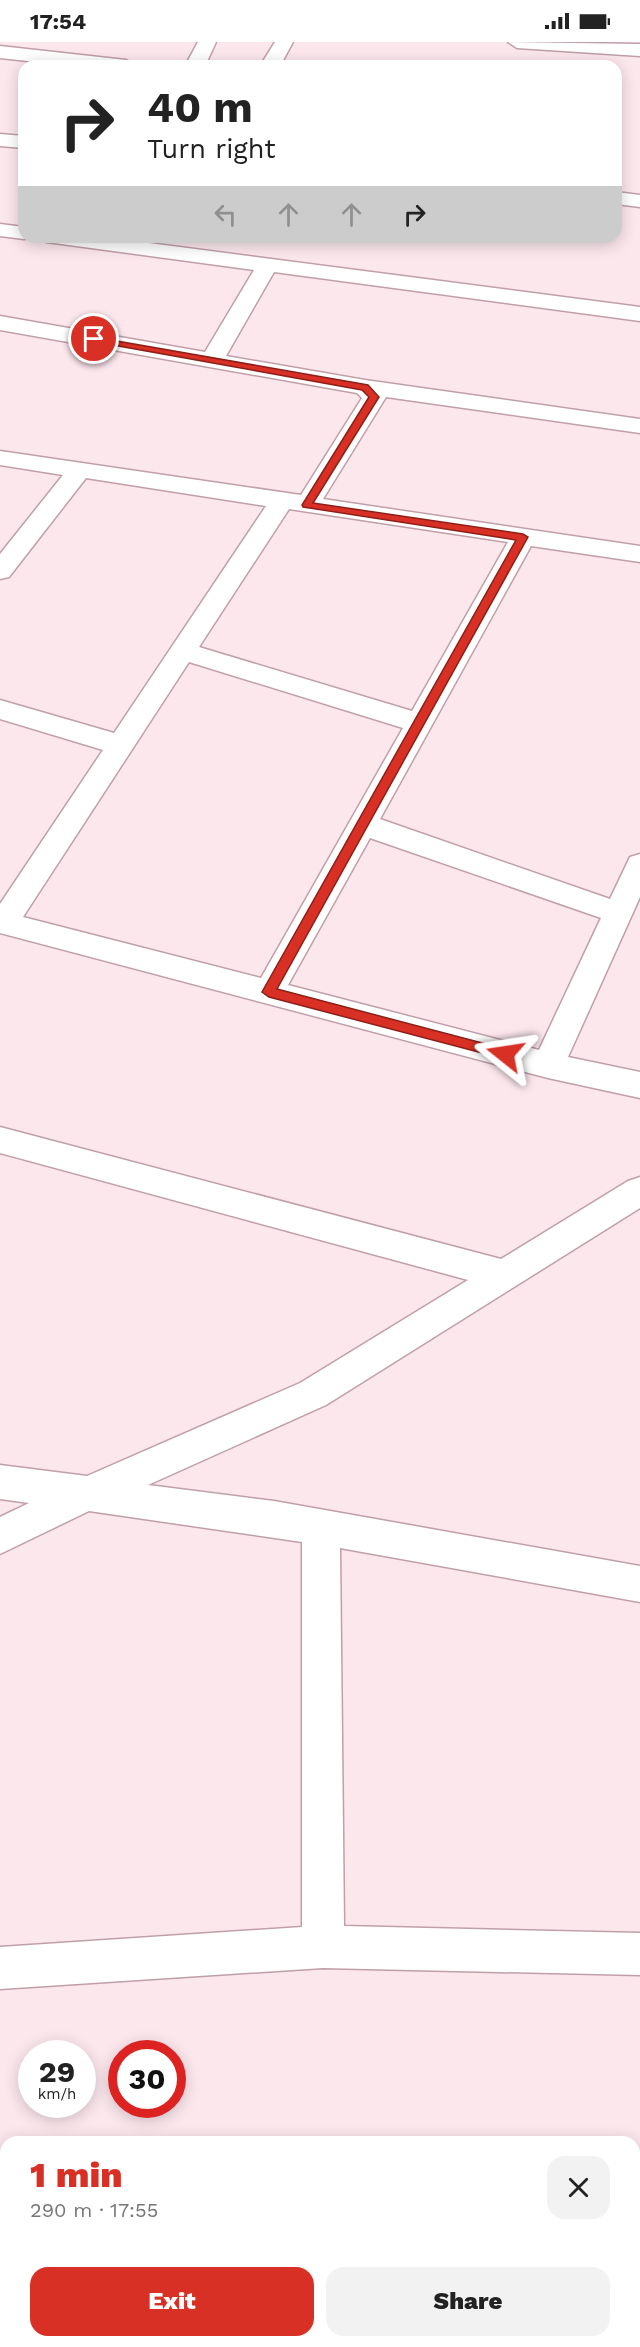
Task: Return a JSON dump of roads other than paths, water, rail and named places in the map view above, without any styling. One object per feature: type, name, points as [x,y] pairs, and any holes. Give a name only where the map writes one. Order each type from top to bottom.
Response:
[{"type":"street","points":[[198,60],[207,42]]},
{"type":"street","points":[[274,60],[284,42]]},
{"type":"street","points":[[518,42],[640,50]]},
{"type":"street","points":[[0,52],[72,60]]},
{"type":"street","points":[[0,140],[18,142]]},
{"type":"street","points":[[622,199],[640,201]]},
{"type":"street","points":[[0,230],[18,232]]},
{"type":"street","points":[[100,243],[640,314]]},
{"type":"street","points":[[212,360],[268,265]]},
{"type":"street","points":[[0,323],[365,387],[640,426]]},
{"type":"street","points":[[365,387],[374,397],[182,651],[2,922],[548,1065],[640,1085]]},
{"type":"street","points":[[0,458],[640,554]]},
{"type":"street","points":[[0,571],[79,471]]},
{"type":"street","points":[[269,992],[523,537]]},
{"type":"street","points":[[182,651],[419,723]]},
{"type":"street","points":[[0,709],[120,745]]},
{"type":"street","points":[[362,824],[618,913]]},
{"type":"street","points":[[548,1065],[640,865]]},
{"type":"street","points":[[0,1140],[504,1275]]},
{"type":"street","points":[[0,1536],[85,1495],[313,1394],[640,1191]]},
{"type":"street","points":[[0,1482],[274,1519],[640,1584]]},
{"type":"street","points":[[321,1528],[323,1947]]},
{"type":"street","points":[[0,1968],[323,1947],[640,1954]]}]
